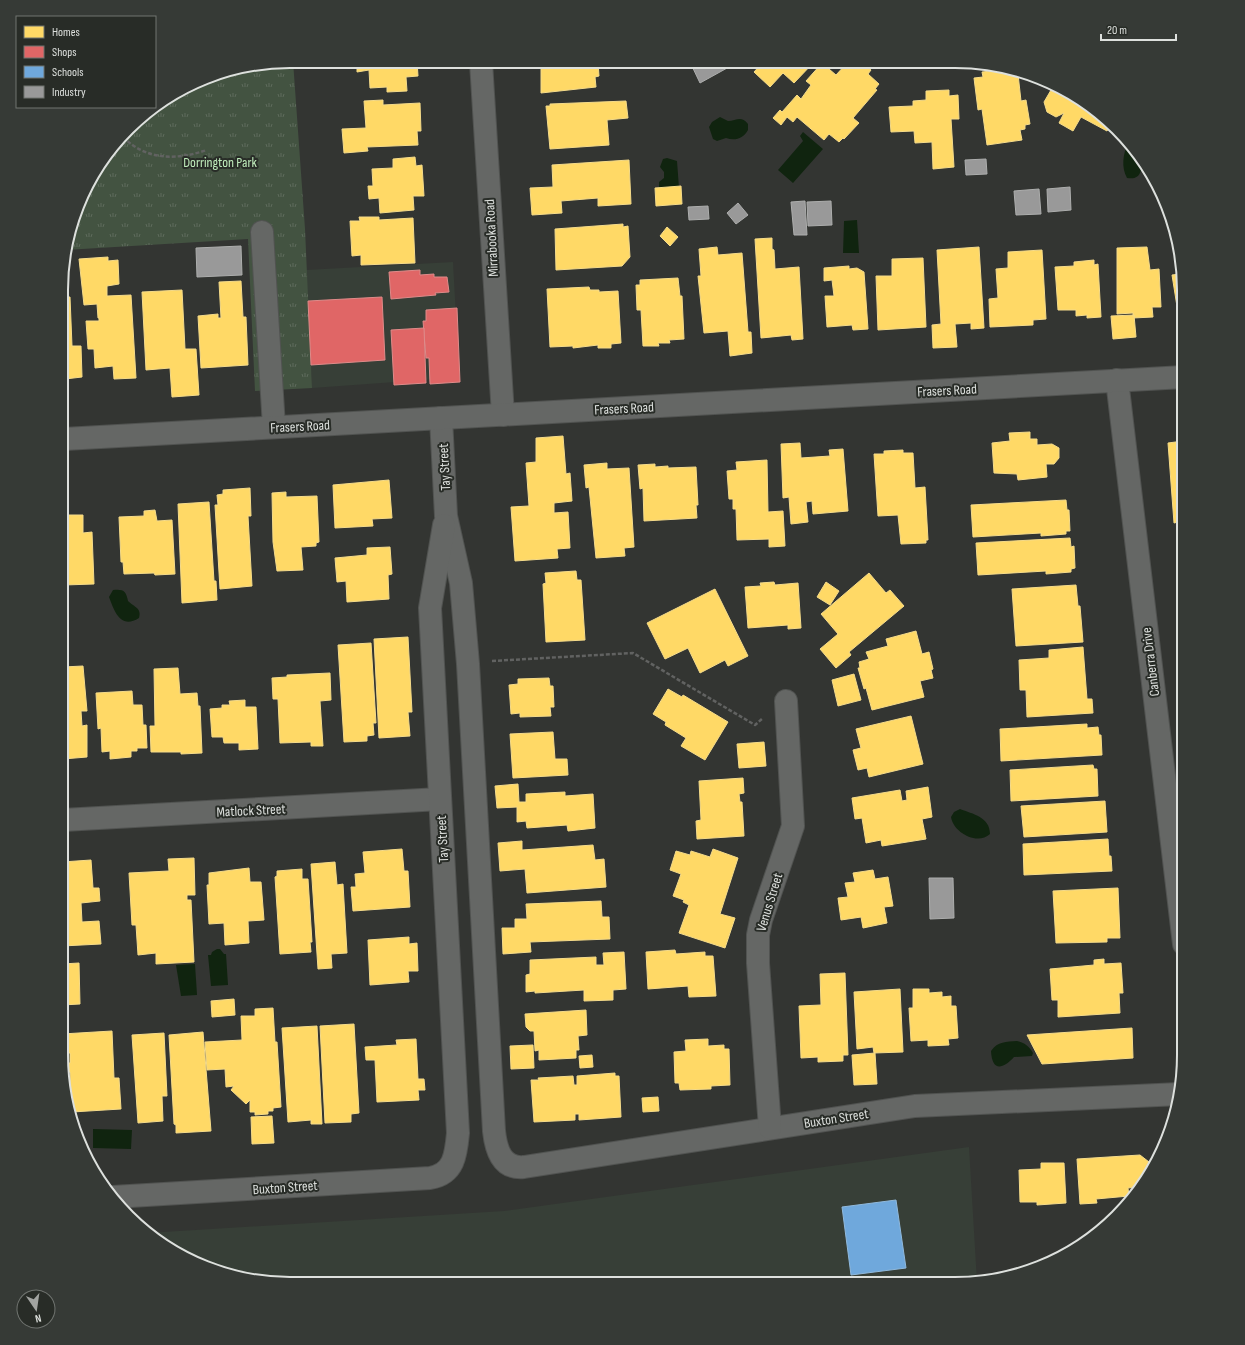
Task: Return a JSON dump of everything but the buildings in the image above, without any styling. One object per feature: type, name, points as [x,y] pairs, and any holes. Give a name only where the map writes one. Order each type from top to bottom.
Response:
[{"type":"street","name":"Mirrabooka Road","points":[[481,68],[503,415]]},
{"type":"street","points":[[262,232],[274,427]]},
{"type":"street","name":"Frasers Road","points":[[68,439],[1177,377]]},
{"type":"street","name":"Canberra Drive","points":[[1117,380],[1177,885]]},
{"type":"street","name":"Tay Street","points":[[441,418],[446,516],[463,599],[471,714],[494,1131],[500,1156]]},
{"type":"street","name":"Tay Street","points":[[446,516],[430,608],[458,1134],[452,1164]]},
{"type":"street","name":"Venus Street","points":[[770,1128],[758,963],[758,935],[761,920],[793,826],[786,701]]},
{"type":"street","name":"Matlock Street","points":[[68,820],[440,799]]},
{"type":"street","name":"Buxton Street","points":[[500,1156],[508,1165],[521,1167],[915,1106],[1174,1094]]},
{"type":"street","name":"Buxton Street","points":[[119,1197],[430,1178],[442,1175],[452,1164]]},
{"type":"path","points":[[127,140],[137,148],[151,155],[162,157],[176,157],[207,150]]},
{"type":"path","points":[[491,661],[633,653],[755,725],[786,701]]},
{"type":"shaded area","points":[[720,117],[728,121],[741,119],[748,124],[748,130],[741,137],[733,139],[726,138],[717,141],[713,139],[709,127],[712,122]]},
{"type":"shaded area","points":[[803,132],[823,149],[793,183],[778,170],[803,141],[800,136]]},
{"type":"shaded area","points":[[1126,149],[1141,170],[1139,175],[1134,178],[1127,178],[1125,174],[1123,165]]},
{"type":"shaded area","points":[[667,158],[677,161],[679,188],[659,189],[659,182],[664,178],[664,172],[660,167],[663,159]]},
{"type":"shaded area","points":[[857,220],[859,253],[843,253],[844,221]]},
{"type":"shaded area","points":[[453,262],[459,372],[451,378],[312,388],[306,270]]},
{"type":"shaded area","points":[[113,590],[124,591],[128,601],[137,608],[140,615],[139,618],[127,622],[119,617],[109,597]]},
{"type":"shaded area","points":[[960,809],[984,820],[989,828],[990,834],[979,839],[972,838],[966,836],[956,828],[951,817],[954,812]]},
{"type":"shaded area","points":[[220,949],[224,954],[226,954],[228,985],[211,986],[208,955],[211,955],[212,952]]},
{"type":"shaded area","points":[[195,964],[197,995],[181,996],[176,965]]},
{"type":"shaded area","points":[[1017,1041],[1028,1047],[1033,1053],[1032,1056],[1014,1057],[1002,1066],[998,1066],[993,1062],[991,1051],[996,1045]]},
{"type":"shaded area","points":[[93,1129],[132,1130],[131,1149],[93,1148]]},
{"type":"shaded area","points":[[969,1147],[977,1276],[275,1277],[247,1273],[205,1260],[179,1247],[157,1232],[504,1211]]},
{"type":"green space","name":"Dorrington Park","points":[[275,68],[294,68],[305,229],[312,388],[255,391],[248,239],[72,250],[85,205],[98,179],[105,167],[123,144],[144,123],[167,105],[205,85],[247,72]]}]
